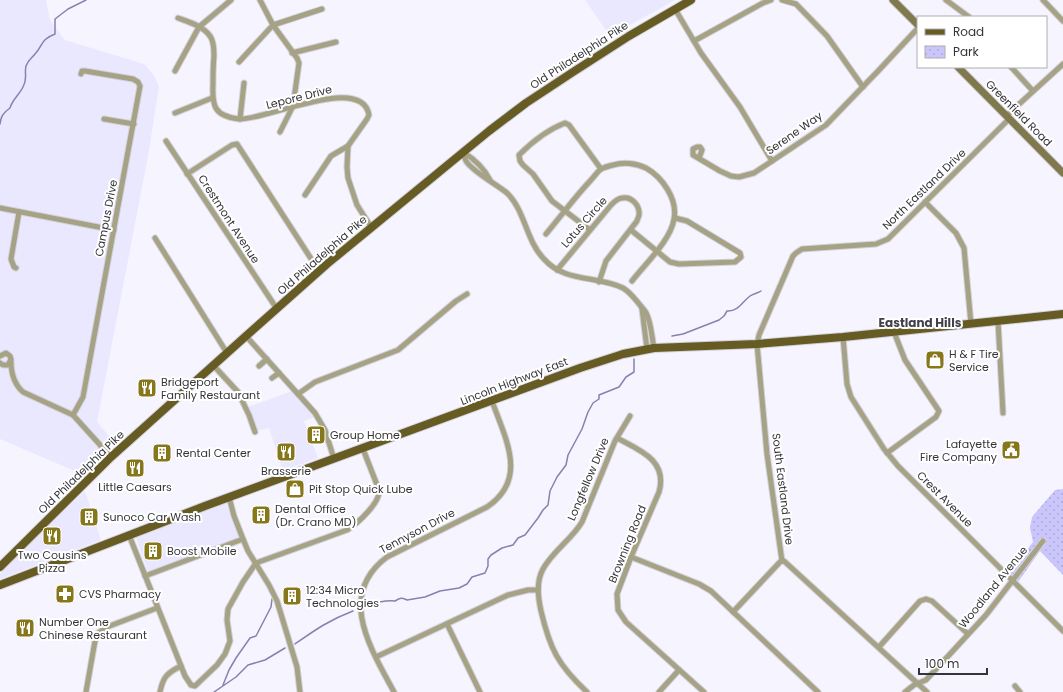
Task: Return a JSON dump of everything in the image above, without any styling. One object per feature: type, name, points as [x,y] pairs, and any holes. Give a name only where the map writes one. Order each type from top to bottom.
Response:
[{"type":"main road","name":"Old Philadelphia Pike","points":[[0,567],[112,457],[213,365],[318,271],[463,152],[526,103],[629,36],[691,0]]},
{"type":"main road","points":[[893,0],[917,26]]},
{"type":"main road","name":"Greenfield Road","points":[[959,68],[1063,173]]},
{"type":"main road","name":"Lincoln Highway East","points":[[0,585],[229,497],[605,359],[623,354],[650,348],[757,344],[843,337],[1063,314]]},
{"type":"street","points":[[175,71],[199,27],[231,0]]},
{"type":"street","points":[[260,0],[273,25],[297,58],[298,63],[293,106],[280,132]]},
{"type":"street","points":[[694,41],[771,0]]},
{"type":"street","points":[[782,0],[796,4],[827,36],[863,87]]},
{"type":"street","points":[[946,0],[968,16]]},
{"type":"street","points":[[1043,0],[1063,21]]},
{"type":"street","points":[[239,62],[273,25],[322,9]]},
{"type":"street","points":[[675,9],[707,62],[733,95],[772,162]]},
{"type":"street","points":[[175,113],[212,98],[214,52],[210,35],[199,27],[178,18]]},
{"type":"street","name":"Serene Way","points":[[699,158],[731,176],[739,177],[754,173],[826,125],[917,28]]},
{"type":"street","points":[[292,53],[336,42]]},
{"type":"street","name":"North Eastland Drive","points":[[757,344],[759,335],[796,252],[802,249],[876,244],[883,242],[925,202],[1033,91],[1063,64]]},
{"type":"street","points":[[1013,68],[1033,91]]},
{"type":"street","name":"Campus Drive","points":[[73,415],[82,397],[140,91],[138,82],[132,79],[85,71],[82,71],[81,74]]},
{"type":"street","points":[[240,119],[244,83]]},
{"type":"street","name":"Lepore Drive","points":[[212,98],[216,109],[222,114],[240,119],[259,117],[293,106],[329,98],[350,98],[362,103],[367,109],[369,115],[348,146]]},
{"type":"street","points":[[104,119],[134,124]]},
{"type":"street","points":[[590,230],[552,201],[532,174],[520,161],[519,155],[543,136],[565,123],[572,129],[601,169]]},
{"type":"street","name":"Crestmont Avenue","points":[[166,141],[276,309]]},
{"type":"street","points":[[187,174],[235,144],[239,146],[318,271]]},
{"type":"street","points":[[305,195],[331,156],[348,146]]},
{"type":"street","points":[[348,146],[347,172],[352,190],[357,205],[372,227]]},
{"type":"street","points":[[463,152],[466,162],[513,200],[542,258],[557,270],[579,278],[615,285],[624,289],[634,298],[642,308],[650,348]]},
{"type":"street","points":[[546,234],[601,169],[616,164],[625,163],[646,168],[662,182],[668,190],[675,212],[675,218],[672,228],[632,281]]},
{"type":"street","name":"Lotus Circle","points":[[557,270],[611,205],[622,198],[629,198],[637,207],[639,214],[637,221],[606,261],[599,282]]},
{"type":"street","points":[[925,202],[956,232],[964,248],[971,324]]},
{"type":"street","points":[[0,208],[114,230]]},
{"type":"street","points":[[16,268],[14,267],[11,259],[19,212]]},
{"type":"street","points":[[631,230],[670,262],[679,264],[735,262],[741,257],[740,253],[687,221],[675,218]]},
{"type":"street","points":[[155,238],[227,353]]},
{"type":"street","points":[[298,394],[315,382],[398,350],[456,301],[467,294]]},
{"type":"street","points":[[998,321],[1004,413]]},
{"type":"street","points":[[887,453],[936,418],[939,411],[905,360],[894,332]]},
{"type":"street","points":[[246,336],[298,394],[310,405],[321,421],[334,459]]},
{"type":"street","name":"Crest Avenue","points":[[843,337],[848,390],[854,402],[887,453],[898,466],[1063,631]]},
{"type":"street","name":"South Eastland Drive","points":[[757,344],[767,454],[782,561],[784,561],[927,692]]},
{"type":"street","points":[[0,356],[8,354],[11,357],[13,378],[18,387],[24,392],[73,415],[112,457]]},
{"type":"street","points":[[259,366],[267,359]]},
{"type":"street","points":[[0,363],[5,366],[10,364],[11,361]]},
{"type":"street","points":[[213,365],[238,392],[255,432]]},
{"type":"street","points":[[272,378],[279,372]]},
{"type":"street","name":"Tennyson Drive","points":[[394,692],[364,632],[360,608],[363,589],[373,569],[396,551],[487,507],[499,497],[511,473],[512,464],[492,401]]},
{"type":"street","name":"Longfellow Drive","points":[[587,692],[564,668],[550,644],[545,630],[538,590],[540,576],[543,570],[582,522],[608,457],[630,416]]},
{"type":"street","name":"Browning Road","points":[[617,438],[652,458],[657,466],[661,481],[659,492],[631,557],[618,594],[618,610],[626,622],[704,692]]},
{"type":"street","points":[[129,535],[188,683],[193,686],[201,681],[217,665],[224,654],[230,641],[227,620],[228,609],[243,582],[256,563],[347,530],[357,523],[375,503],[379,494],[363,449]]},
{"type":"street","points":[[229,497],[234,516],[243,539],[277,601],[297,667],[300,692]]},
{"type":"street","points":[[145,576],[243,539]]},
{"type":"street","name":"Woodland Avenue","points":[[905,692],[918,683],[926,680],[986,616],[1043,541]]},
{"type":"street","points":[[631,557],[705,587],[718,597],[818,692]]},
{"type":"street","points":[[733,612],[782,561]]},
{"type":"street","points":[[376,657],[508,595],[528,590],[538,590]]},
{"type":"street","points":[[878,647],[920,601],[926,599],[932,601],[968,634]]},
{"type":"street","points":[[86,692],[94,647],[98,634],[107,627],[157,608]]},
{"type":"street","points":[[447,624],[480,692]]},
{"type":"street","points":[[160,692],[164,678],[171,671],[181,666]]},
{"type":"street","points":[[659,692],[679,670]]},
{"type":"street","points":[[1015,686],[1020,692]]},
{"type":"shaded area","points":[[0,0],[46,0],[50,20],[65,40],[144,64],[153,74],[159,86],[149,151],[97,422],[115,443],[84,475],[0,439]]},
{"type":"shaded area","points":[[585,0],[675,0],[610,36]]},
{"type":"shaded area","points":[[292,391],[315,417],[304,421],[318,458],[283,471],[269,428],[256,431],[248,407]]},
{"type":"shaded area","points":[[85,491],[101,540],[0,579],[0,574],[6,565]]},
{"type":"shaded area","points":[[226,503],[239,538],[148,572],[136,538]]},
{"type":"green space","points":[[1063,489],[1063,575],[1040,551],[1018,582],[1009,573],[1033,542],[1030,528],[1032,517],[1055,490]]},
{"type":"waterway","points":[[0,124],[3,115],[10,108],[12,102],[24,84],[26,79],[26,66],[28,62],[38,51],[44,40],[55,34],[55,19],[68,9],[86,0]]},
{"type":"waterway","points":[[672,336],[683,334],[719,320],[727,311],[734,310],[750,296],[761,291]]},
{"type":"waterway","points":[[365,606],[380,602],[395,601],[401,598],[407,600],[425,597],[440,591],[459,588],[467,584],[472,577],[485,573],[488,566],[488,559],[491,555],[502,548],[513,545],[518,538],[525,535],[548,505],[550,491],[557,477],[566,465],[568,455],[582,429],[593,403],[599,399],[599,395],[619,387],[626,377],[634,372],[634,359]]},
{"type":"waterway","points":[[223,685],[236,658],[250,638],[256,636],[271,607],[272,599]]},
{"type":"waterway","points":[[295,644],[329,622],[353,611]]},
{"type":"waterway","points":[[214,692],[236,677],[248,665],[265,660],[285,648]]},
{"type":"place","name":"H & F Tire Service","points":[[935,360]]},
{"type":"place","name":"Bridgeport Family Restaurant","points":[[147,388]]},
{"type":"place","name":"Group Home","points":[[316,435]]},
{"type":"place","name":"Lafayette Fire Company","points":[[1011,450]]},
{"type":"place","name":"Brasserie","points":[[286,452]]},
{"type":"place","name":"Rental Center","points":[[162,453]]},
{"type":"place","name":"Little Caesars","points":[[135,468]]},
{"type":"place","name":"Pit Stop Quick Lube","points":[[295,489]]},
{"type":"place","name":"Dental Office (Dr. Crano MD)","points":[[261,515]]},
{"type":"place","name":"Sunoco Car Wash","points":[[89,517]]},
{"type":"place","name":"Two Cousins Pizza","points":[[52,536]]},
{"type":"place","name":"Boost Mobile","points":[[153,551]]},
{"type":"place","name":"CVS Pharmacy","points":[[65,594]]},
{"type":"place","name":"12:34 Micro Technologies","points":[[292,596]]},
{"type":"place","name":"Number One Chinese Restaurant","points":[[25,628]]},
{"type":"district","name":"Eastland Hills","points":[[920,323]]}]
